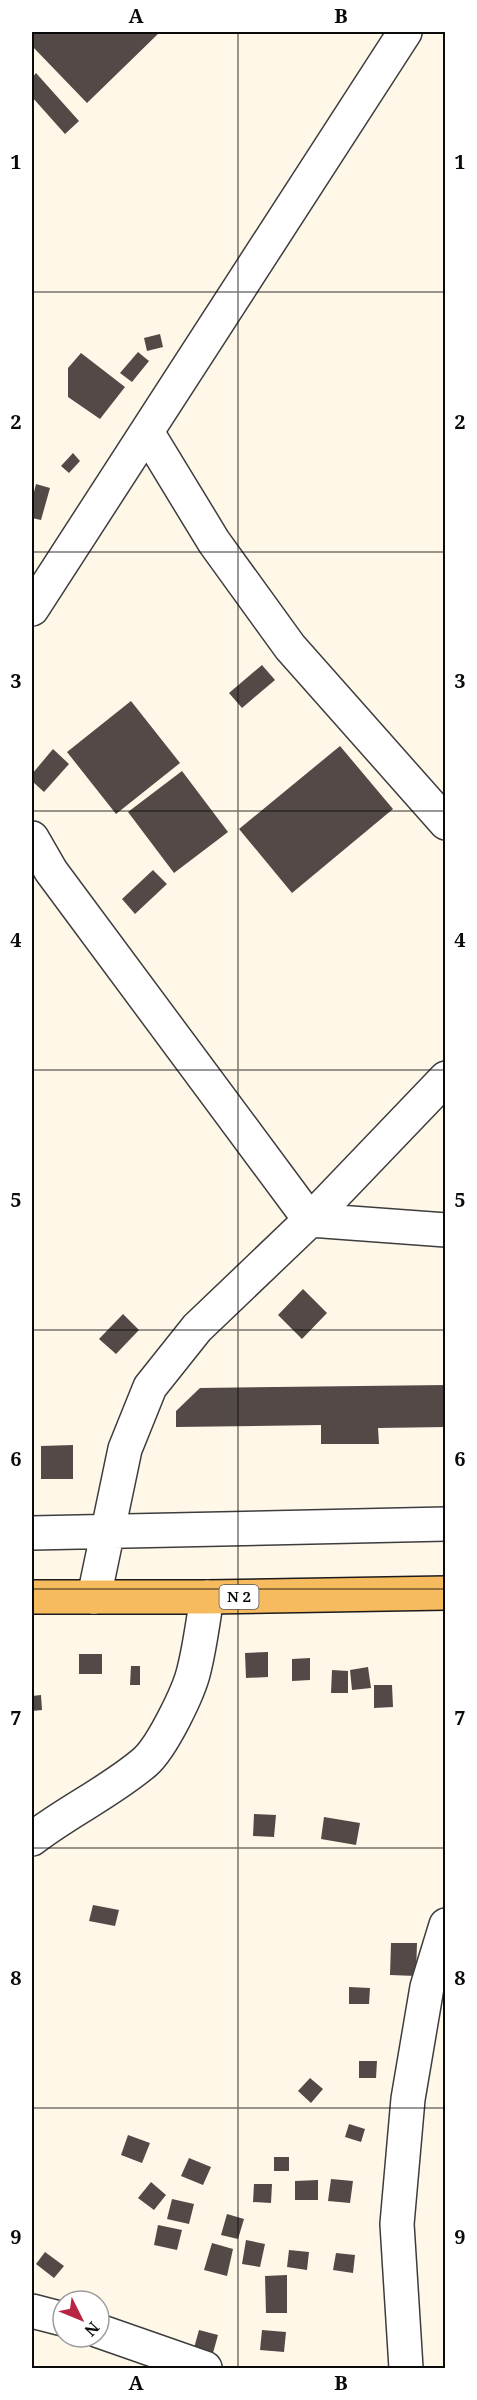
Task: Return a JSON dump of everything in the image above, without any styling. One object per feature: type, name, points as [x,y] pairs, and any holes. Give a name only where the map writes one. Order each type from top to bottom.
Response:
[{"type":"main road","name":"N 2","points":[[32,1597],[446,1593]]},
{"type":"street","points":[[32,609],[405,32]]},
{"type":"street","points":[[147,432],[214,542],[290,647],[446,823]]},
{"type":"street","points":[[32,838],[57,880],[310,1220],[446,1230]]},
{"type":"street","points":[[94,1597],[125,1449],[150,1387],[197,1328],[310,1220],[446,1078]]},
{"type":"street","points":[[32,1533],[446,1524]]},
{"type":"street","points":[[32,1839],[59,1818],[119,1782],[147,1760],[166,1734],[194,1672],[207,1597]]},
{"type":"street","points":[[406,2368],[396,2224],[406,2122],[427,1987],[446,1925]]},
{"type":"street","points":[[32,2311],[51,2316]]},
{"type":"street","points":[[111,2335],[205,2368]]},
{"type":"building","points":[[32,32],[160,32],[87,103],[32,46]]},
{"type":"building","points":[[36,73],[79,121],[65,134],[32,97],[32,78]]},
{"type":"building","points":[[160,334],[163,347],[147,351],[144,338]]},
{"type":"building","points":[[138,352],[149,361],[132,382],[120,373]]},
{"type":"building","points":[[81,353],[125,387],[100,419],[68,397],[68,368]]},
{"type":"building","points":[[73,453],[80,461],[69,473],[61,466]]},
{"type":"building","points":[[36,484],[50,488],[41,520],[32,518],[32,500]]},
{"type":"building","points":[[262,665],[275,680],[242,708],[229,693]]},
{"type":"building","points":[[131,701],[180,763],[116,814],[67,752]]},
{"type":"building","points":[[340,746],[393,809],[292,893],[239,829]]},
{"type":"building","points":[[53,749],[69,764],[44,792],[32,781],[32,774]]},
{"type":"building","points":[[182,771],[228,832],[174,873],[128,812]]},
{"type":"building","points":[[153,870],[167,884],[135,914],[122,899]]},
{"type":"building","points":[[303,1289],[327,1313],[302,1339],[278,1315]]},
{"type":"building","points":[[123,1314],[139,1330],[116,1354],[99,1339]]},
{"type":"building","points":[[446,1385],[446,1427],[378,1428],[379,1444],[321,1444],[321,1425],[176,1427],[176,1411],[200,1388]]},
{"type":"building","points":[[73,1445],[73,1479],[41,1479],[41,1446]]},
{"type":"building","points":[[268,1652],[268,1677],[246,1678],[245,1653]]},
{"type":"building","points":[[79,1654],[102,1654],[102,1674],[79,1674]]},
{"type":"building","points":[[310,1658],[310,1680],[292,1681],[292,1659]]},
{"type":"building","points":[[131,1666],[140,1666],[140,1685],[130,1685]]},
{"type":"building","points":[[368,1667],[371,1688],[352,1690],[350,1670]]},
{"type":"building","points":[[332,1670],[348,1671],[348,1693],[331,1693]]},
{"type":"building","points":[[374,1685],[392,1685],[393,1707],[374,1708]]},
{"type":"building","points":[[41,1695],[42,1710],[32,1711],[32,1696]]},
{"type":"building","points":[[254,1814],[276,1815],[274,1837],[253,1836]]},
{"type":"building","points":[[324,1817],[360,1823],[356,1845],[321,1839]]},
{"type":"building","points":[[93,1905],[119,1910],[115,1926],[89,1921]]},
{"type":"building","points":[[391,1943],[417,1943],[416,1976],[390,1975]]},
{"type":"building","points":[[349,1987],[370,1988],[369,2004],[349,2004]]},
{"type":"building","points":[[359,2061],[377,2061],[376,2078],[359,2078]]},
{"type":"building","points":[[310,2078],[323,2089],[311,2103],[298,2091]]},
{"type":"building","points":[[349,2124],[365,2129],[361,2142],[345,2137]]},
{"type":"building","points":[[128,2135],[150,2143],[142,2163],[121,2155]]},
{"type":"building","points":[[274,2157],[289,2157],[289,2171],[274,2171]]},
{"type":"building","points":[[189,2158],[211,2167],[203,2185],[181,2176]]},
{"type":"building","points":[[331,2179],[353,2181],[350,2203],[328,2201]]},
{"type":"building","points":[[318,2180],[318,2200],[295,2200],[295,2181]]},
{"type":"building","points":[[151,2182],[166,2195],[154,2210],[138,2198]]},
{"type":"building","points":[[254,2184],[272,2184],[271,2203],[253,2202]]},
{"type":"building","points":[[172,2199],[194,2204],[189,2224],[167,2219]]},
{"type":"building","points":[[227,2214],[244,2219],[238,2239],[221,2235]]},
{"type":"building","points":[[158,2225],[182,2230],[177,2250],[154,2245]]},
{"type":"building","points":[[246,2240],[265,2244],[260,2267],[242,2264]]},
{"type":"building","points":[[212,2243],[233,2249],[227,2276],[204,2270]]},
{"type":"building","points":[[289,2250],[309,2252],[307,2270],[287,2267]]},
{"type":"building","points":[[45,2252],[64,2266],[54,2278],[36,2264]]},
{"type":"building","points":[[336,2253],[355,2255],[353,2273],[333,2270]]},
{"type":"building","points":[[287,2275],[287,2313],[266,2313],[265,2276]]},
{"type":"building","points":[[199,2330],[218,2335],[213,2353],[194,2348]]},
{"type":"building","points":[[262,2330],[286,2332],[284,2352],[260,2350]]}]
